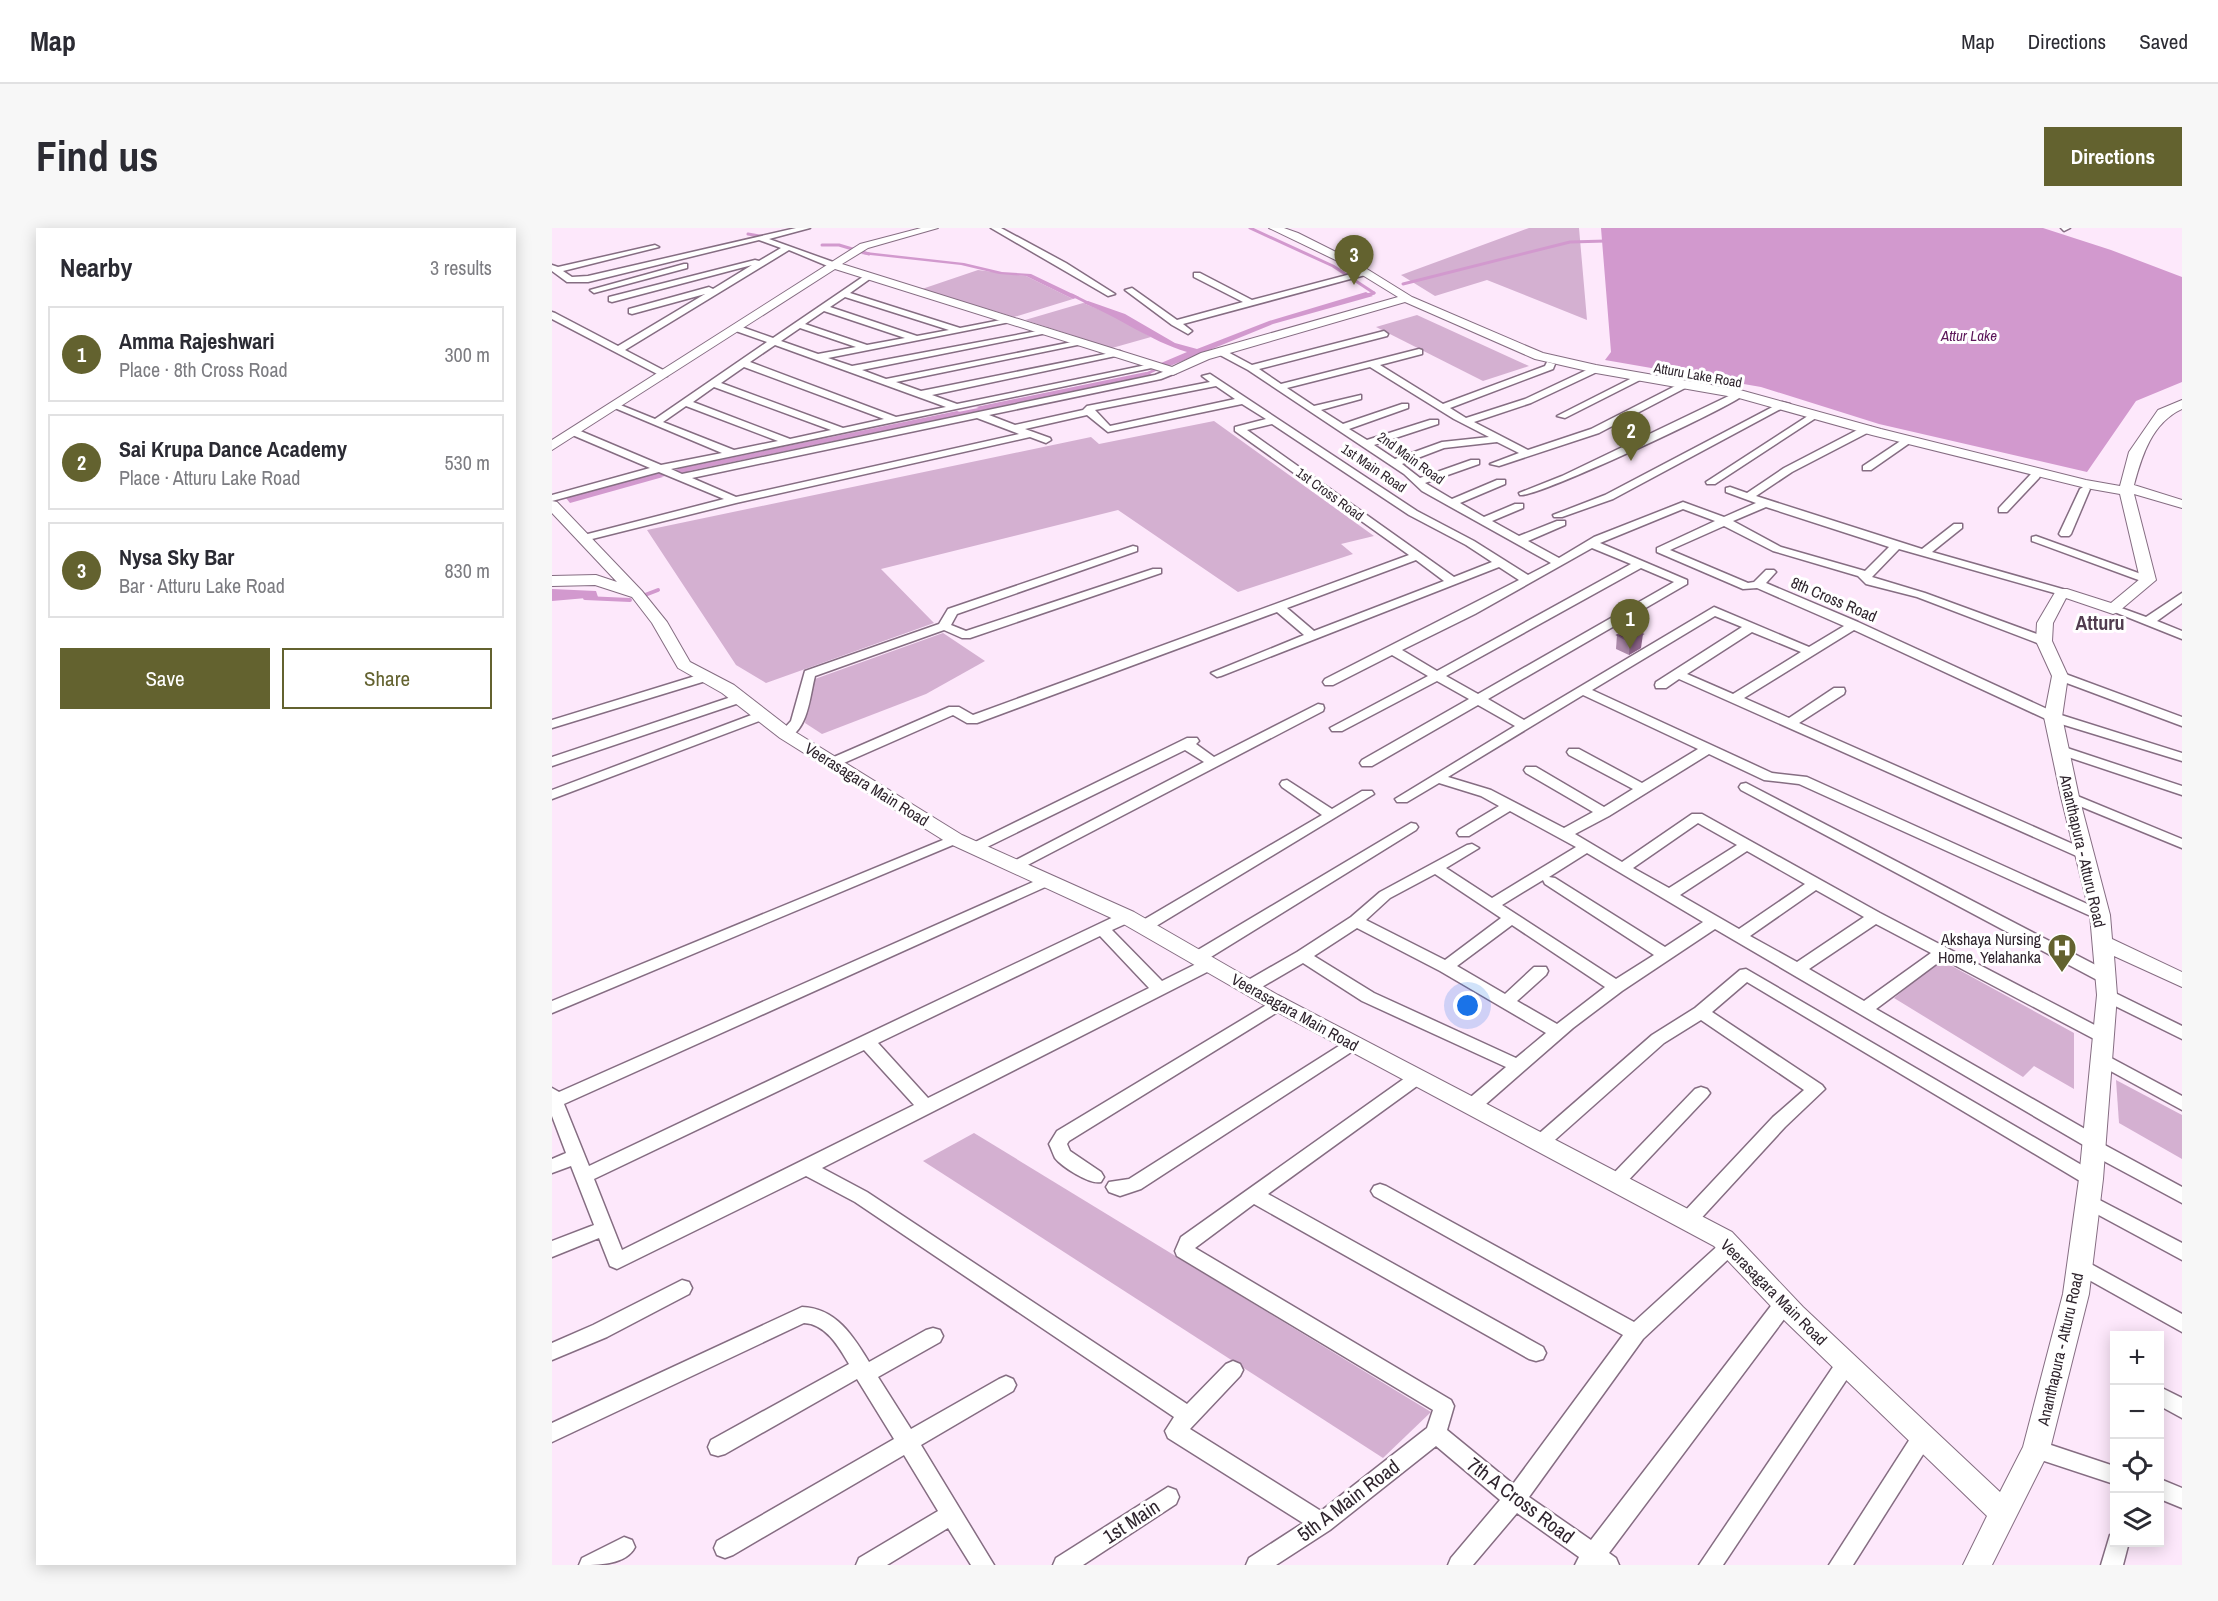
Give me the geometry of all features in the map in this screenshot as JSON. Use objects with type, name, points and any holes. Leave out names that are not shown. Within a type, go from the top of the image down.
[{"type":"street","points":[[555,271],[570,280],[588,279],[806,228]]},
{"type":"street","points":[[552,446],[864,246],[914,230],[933,228]]},
{"type":"street","points":[[995,228],[1061,263],[1111,294]]},
{"type":"street","name":"Atturu Lake Road","points":[[1274,228],[1363,273],[1408,299],[1507,344],[1539,356],[1594,370]]},
{"type":"street","points":[[759,238],[833,265],[1173,371]]},
{"type":"street","points":[[555,271],[655,246]]},
{"type":"street","points":[[617,351],[660,327],[788,247]]},
{"type":"street","points":[[675,257],[698,276]]},
{"type":"street","points":[[612,299],[770,259]]},
{"type":"street","points":[[641,316],[594,290],[684,266]]},
{"type":"street","points":[[1175,322],[1363,273]]},
{"type":"street","name":"Atturu Lake Road","points":[[1363,273],[1401,300],[1523,356],[1550,364],[1738,395],[2085,489],[2126,489]]},
{"type":"street","points":[[1197,274],[1251,303]]},
{"type":"street","points":[[655,423],[870,276]]},
{"type":"street","points":[[632,311],[726,286]]},
{"type":"street","points":[[1129,290],[1188,331]]},
{"type":"street","points":[[844,294],[960,330]]},
{"type":"street","points":[[552,498],[968,411],[1158,377],[1204,356],[1401,300]]},
{"type":"street","points":[[823,308],[916,339]]},
{"type":"street","points":[[552,315],[664,374]]},
{"type":"street","points":[[651,321],[660,327]]},
{"type":"street","points":[[818,357],[1011,321]]},
{"type":"street","points":[[799,324],[866,348]]},
{"type":"street","points":[[736,328],[1047,440]]},
{"type":"street","points":[[852,369],[1048,332]]},
{"type":"street","points":[[1251,368],[1384,334]]},
{"type":"street","points":[[885,381],[1082,343]]},
{"type":"street","name":"2nd Main Road","points":[[1221,352],[1251,368],[1366,444],[1419,481],[1426,489],[1559,563]]},
{"type":"street","points":[[1280,387],[1419,352]]},
{"type":"street","points":[[921,394],[1120,354]]},
{"type":"street","points":[[743,363],[895,420]]},
{"type":"street","points":[[1372,364],[1442,408],[1527,453]]},
{"type":"street","points":[[1442,408],[1511,384],[1550,367],[1550,364]]},
{"type":"street","points":[[671,473],[732,454],[895,420],[968,411],[1156,366]]},
{"type":"street","points":[[1467,421],[1528,401],[1594,370]]},
{"type":"street","name":"1st Main Road","points":[[1208,376],[1413,513],[1470,543],[1527,580]]},
{"type":"street","points":[[1562,417],[1639,378]]},
{"type":"street","points":[[713,383],[842,431]]},
{"type":"street","points":[[1089,411],[1087,409],[1219,383]]},
{"type":"street","points":[[1495,464],[1595,431],[1684,386]]},
{"type":"street","points":[[1524,493],[1566,478],[1738,395]]},
{"type":"street","points":[[1313,409],[1358,396]]},
{"type":"street","points":[[1089,411],[1108,429],[1245,400]]},
{"type":"street","points":[[686,402],[789,442]]},
{"type":"street","points":[[2148,580],[2126,489],[2136,452],[2163,413],[2182,404]]},
{"type":"street","points":[[615,406],[732,454]]},
{"type":"street","points":[[1342,428],[1405,406]]},
{"type":"street","points":[[1520,540],[1559,519],[1609,497],[1782,406]]},
{"type":"street","points":[[1014,428],[1089,411]]},
{"type":"street","points":[[1712,482],[1815,416]]},
{"type":"street","name":"1st Cross Road","points":[[1275,420],[1239,429],[1451,580]]},
{"type":"street","points":[[1366,444],[1434,422]]},
{"type":"street","points":[[1748,497],[1788,470],[1865,430]]},
{"type":"street","points":[[552,440],[571,434],[735,500]]},
{"type":"street","points":[[584,538],[735,500],[1031,434]]},
{"type":"street","points":[[1394,463],[1442,445],[1500,438]]},
{"type":"street","points":[[1867,468],[1907,442]]},
{"type":"street","name":"Atturu Lake Road","points":[[1907,442],[2086,484],[2126,489]]},
{"type":"street","points":[[1419,481],[1475,462]]},
{"type":"street","points":[[2003,510],[2035,476]]},
{"type":"street","points":[[1451,503],[1501,482]]},
{"type":"street","points":[[2065,534],[2085,489]]},
{"type":"street","points":[[2126,489],[2182,498]]},
{"type":"street","points":[[2126,489],[2182,504]]},
{"type":"street","points":[[1730,490],[1897,545],[2062,592],[2182,635]]},
{"type":"street","points":[[1724,521],[1765,503]]},
{"type":"street","name":"Veerasagara Main Road","points":[[552,505],[637,594],[658,622],[684,665],[740,698],[786,734],[832,763],[965,844],[1135,922],[1278,1004],[1723,1239],[1784,1304],[2004,1514]]},
{"type":"street","points":[[1329,682],[1527,580],[1614,531],[1683,505],[1724,521],[1777,549],[1862,574],[1870,582],[1921,595],[2044,641]]},
{"type":"street","points":[[1485,520],[1519,506]]},
{"type":"street","name":"8th Cross Road","points":[[1724,521],[1661,550],[1747,587],[1758,584],[1854,625],[2053,717],[2182,757]]},
{"type":"street","points":[[1924,553],[1958,526]]},
{"type":"street","points":[[2036,539],[2148,580]]},
{"type":"street","points":[[1367,763],[1683,582],[1591,543]]},
{"type":"street","points":[[1866,577],[1897,545]]},
{"type":"street","points":[[945,626],[952,612],[1133,549]]},
{"type":"street","points":[[832,763],[954,710],[972,720],[1417,556]]},
{"type":"street","points":[[1216,673],[1451,580],[1500,563]]},
{"type":"street","points":[[1337,728],[1437,676],[1640,564]]},
{"type":"street","points":[[786,734],[797,722],[809,674],[945,626],[966,635],[1156,571]]},
{"type":"street","points":[[1758,584],[1770,572]]},
{"type":"street","points":[[552,581],[596,580],[637,594]]},
{"type":"street","points":[[2113,609],[2148,580]]},
{"type":"street","points":[[2062,592],[2045,623],[2044,641],[2061,676],[2182,722]]},
{"type":"street","points":[[2148,622],[2182,597]]},
{"type":"street","points":[[1278,607],[1311,635]]},
{"type":"street","points":[[1402,799],[1714,611],[1808,651]]},
{"type":"street","points":[[1734,699],[1808,651],[1854,625]]},
{"type":"street","points":[[1661,685],[1751,627]]},
{"type":"street","points":[[1392,651],[1526,726]]},
{"type":"street","points":[[1678,674],[2086,855]]},
{"type":"street","points":[[552,724],[705,676]]},
{"type":"street","name":"Ananthapura - Atturu Road","points":[[1977,1565],[2036,1449],[2076,1294],[2091,1179],[2106,986],[2100,915],[2070,797],[2053,717],[2061,676]]},
{"type":"street","points":[[1584,691],[1769,777],[1802,780],[2100,915]]},
{"type":"street","points":[[1790,724],[1839,691]]},
{"type":"street","points":[[552,762],[740,698]]},
{"type":"street","points":[[1015,866],[1318,708]]},
{"type":"street","points":[[552,795],[762,715]]},
{"type":"street","points":[[552,1007],[965,844],[1189,743],[1214,763]]},
{"type":"street","points":[[1564,834],[1604,813],[1708,749]]},
{"type":"street","points":[[2061,750],[2182,791]]},
{"type":"street","points":[[1574,752],[1643,789]]},
{"type":"street","points":[[1531,770],[1604,813]]},
{"type":"street","points":[[1769,777],[1746,787],[2106,986],[2182,1033]]},
{"type":"street","points":[[1438,778],[1486,793],[1564,834],[1866,1008],[2182,1196]]},
{"type":"street","points":[[1287,784],[1332,815]]},
{"type":"street","points":[[585,1176],[1102,929],[1135,922],[1367,794]]},
{"type":"street","points":[[2070,797],[2180,840]]},
{"type":"street","points":[[1464,833],[1510,805]]},
{"type":"street","points":[[1623,868],[1697,817],[1875,917],[2103,1036]]},
{"type":"street","points":[[1047,881],[553,1098],[617,1261],[1161,989],[1411,827]]},
{"type":"street","points":[[1669,895],[1747,845]]},
{"type":"street","points":[[1491,905],[1587,847]]},
{"type":"street","points":[[1249,987],[1303,956],[1356,921],[1385,895],[1472,848]]},
{"type":"street","points":[[1436,868],[1616,987]]},
{"type":"street","points":[[1550,881],[1664,954]]},
{"type":"street","points":[[1739,936],[1816,883]]},
{"type":"street","points":[[1798,969],[1875,917]]},
{"type":"street","points":[[1446,967],[1511,918]]},
{"type":"street","points":[[1356,921],[1446,967],[1558,1032]]},
{"type":"street","points":[[1472,1106],[1558,1032],[1616,987],[1714,922]]},
{"type":"street","points":[[1102,929],[1161,989]]},
{"type":"street","points":[[2103,943],[2182,980]]},
{"type":"street","points":[[1866,1008],[1942,952]]},
{"type":"street","points":[[1303,956],[1368,997],[1518,1066]]},
{"type":"street","points":[[1506,1002],[1540,971]]},
{"type":"street","points":[[1541,1143],[1658,1039],[1701,1012],[1746,974],[2091,1179]]},
{"type":"street","points":[[1095,1177],[1063,1155],[1058,1144],[1063,1136],[1278,1004]]},
{"type":"street","points":[[1688,1220],[1779,1122],[1816,1089],[1701,1012]]},
{"type":"street","points":[[866,1041],[926,1107]]},
{"type":"street","points":[[1115,1187],[1120,1190],[1135,1184],[1353,1043]]},
{"type":"street","points":[[2100,1058],[2182,1104]]},
{"type":"street","points":[[1418,1077],[1188,1242],[1184,1251],[1444,1406],[1436,1433]]},
{"type":"street","points":[[1616,1182],[1701,1093]]},
{"type":"street","points":[[552,1166],[577,1156]]},
{"type":"street","points":[[806,1168],[861,1197],[1189,1416]]},
{"type":"street","points":[[1380,1191],[1636,1332]]},
{"type":"street","points":[[1255,1196],[1536,1353]]},
{"type":"street","points":[[2088,1201],[2182,1252]]},
{"type":"street","points":[[552,1249],[605,1228]]},
{"type":"street","points":[[1459,1565],[1515,1499],[1636,1332],[1730,1246]]},
{"type":"street","points":[[2080,1266],[2182,1324]]},
{"type":"street","points":[[552,1352],[600,1331],[682,1288]]},
{"type":"street","points":[[1596,1562],[1784,1304]]},
{"type":"street","points":[[552,1433],[802,1315],[823,1318],[844,1339],[983,1565]]},
{"type":"street","points":[[718,1447],[933,1336]]},
{"type":"street","points":[[1710,1565],[1846,1364]]},
{"type":"street","points":[[1233,1370],[1175,1431],[1322,1523]]},
{"type":"street","points":[[725,1548],[1006,1385]]},
{"type":"street","points":[[2164,1398],[2182,1409]]},
{"type":"street","name":"7th A Cross Road","points":[[1436,1433],[1596,1562]]},
{"type":"street","name":"5th A Main Road","points":[[1257,1565],[1322,1523],[1436,1433]]},
{"type":"street","points":[[1840,1565],[1922,1438]]},
{"type":"street","points":[[2036,1449],[2110,1473]]},
{"type":"street","points":[[2164,1491],[2182,1498]]},
{"type":"street","name":"1st Main","points":[[1064,1565],[1168,1497]]},
{"type":"street","points":[[867,1565],[952,1514]]},
{"type":"street","points":[[590,1565],[624,1546]]},
{"type":"street","points":[[2112,1565],[2117,1547]]},
{"type":"shaded area","points":[[1529,228],[1579,228],[1587,320],[1487,280],[1435,296],[1401,275]]},
{"type":"shaded area","points":[[978,270],[1026,276],[1073,299],[1014,317],[922,289]]},
{"type":"shaded area","points":[[1083,303],[1115,316],[1151,337],[1112,348],[1025,320]]},
{"type":"shaded area","points":[[1417,315],[1529,366],[1483,381],[1376,327]]},
{"type":"shaded area","points":[[1214,421],[1374,536],[1341,544],[1353,554],[1238,592],[1118,510],[881,569],[934,623],[766,683],[736,665],[647,530],[1091,437],[1099,444]]},
{"type":"shaded area","points":[[943,633],[985,661],[926,694],[822,734],[805,723],[812,680]]},
{"type":"shaded area","points":[[1941,960],[2074,1033],[2074,1089],[2034,1066],[2023,1077],[1894,998]]},
{"type":"shaded area","points":[[2116,1080],[2182,1115],[2182,1159],[2119,1123]]},
{"type":"shaded area","points":[[974,1133],[1431,1412],[1383,1458],[923,1161]]},
{"type":"water","name":"Attur Lake","points":[[1601,228],[2043,228],[2111,250],[2182,277],[2182,382],[2136,401],[2087,472],[1879,424],[1761,387],[1605,360],[1611,352]]},
{"type":"water","points":[[866,252],[964,263],[1002,272],[1031,274],[1079,297],[1073,299],[1026,276],[999,274],[961,265],[861,254]]},
{"type":"water","points":[[1366,292],[1373,296],[1273,324],[1170,366],[1161,363],[1187,352],[1160,342],[1083,303],[1088,301],[1125,314],[1175,343],[1197,349],[1269,321]]},
{"type":"water","points":[[1146,372],[1154,375],[985,410],[976,407]]},
{"type":"water","points":[[957,411],[966,414],[684,472],[676,469]]},
{"type":"water","points":[[655,474],[663,477],[570,503],[566,498]]},
{"type":"water","points":[[552,589],[596,591],[598,597],[552,601]]},
{"type":"building","points":[[1630,628],[1643,634],[1630,642],[1617,635]]},
{"type":"waterway","points":[[1250,228],[1333,266],[1374,293],[1364,296]]},
{"type":"waterway","points":[[748,234],[766,237]]},
{"type":"waterway","points":[[1403,284],[1570,242],[1606,241]]},
{"type":"waterway","points":[[822,245],[839,245],[869,254]]},
{"type":"waterway","points":[[1072,295],[1092,305]]},
{"type":"waterway","points":[[1144,375],[1172,362]]},
{"type":"waterway","points":[[956,414],[986,408]]},
{"type":"waterway","points":[[654,476],[687,470]]},
{"type":"waterway","points":[[645,595],[658,590]]},
{"type":"waterway","points":[[585,598],[630,600]]},
{"type":"place","name":"Nysa Sky Bar","points":[[1354,285]]},
{"type":"place","name":"Sai Krupa Dance Academy","points":[[1631,461]]},
{"type":"place","name":"Amma Rajeshwari","points":[[1630,649]]},
{"type":"place","name":"Akshaya Nursing Home, Yelahanka","points":[[2062,974]]},
{"type":"district","name":"Atturu","points":[[2100,622]]}]
